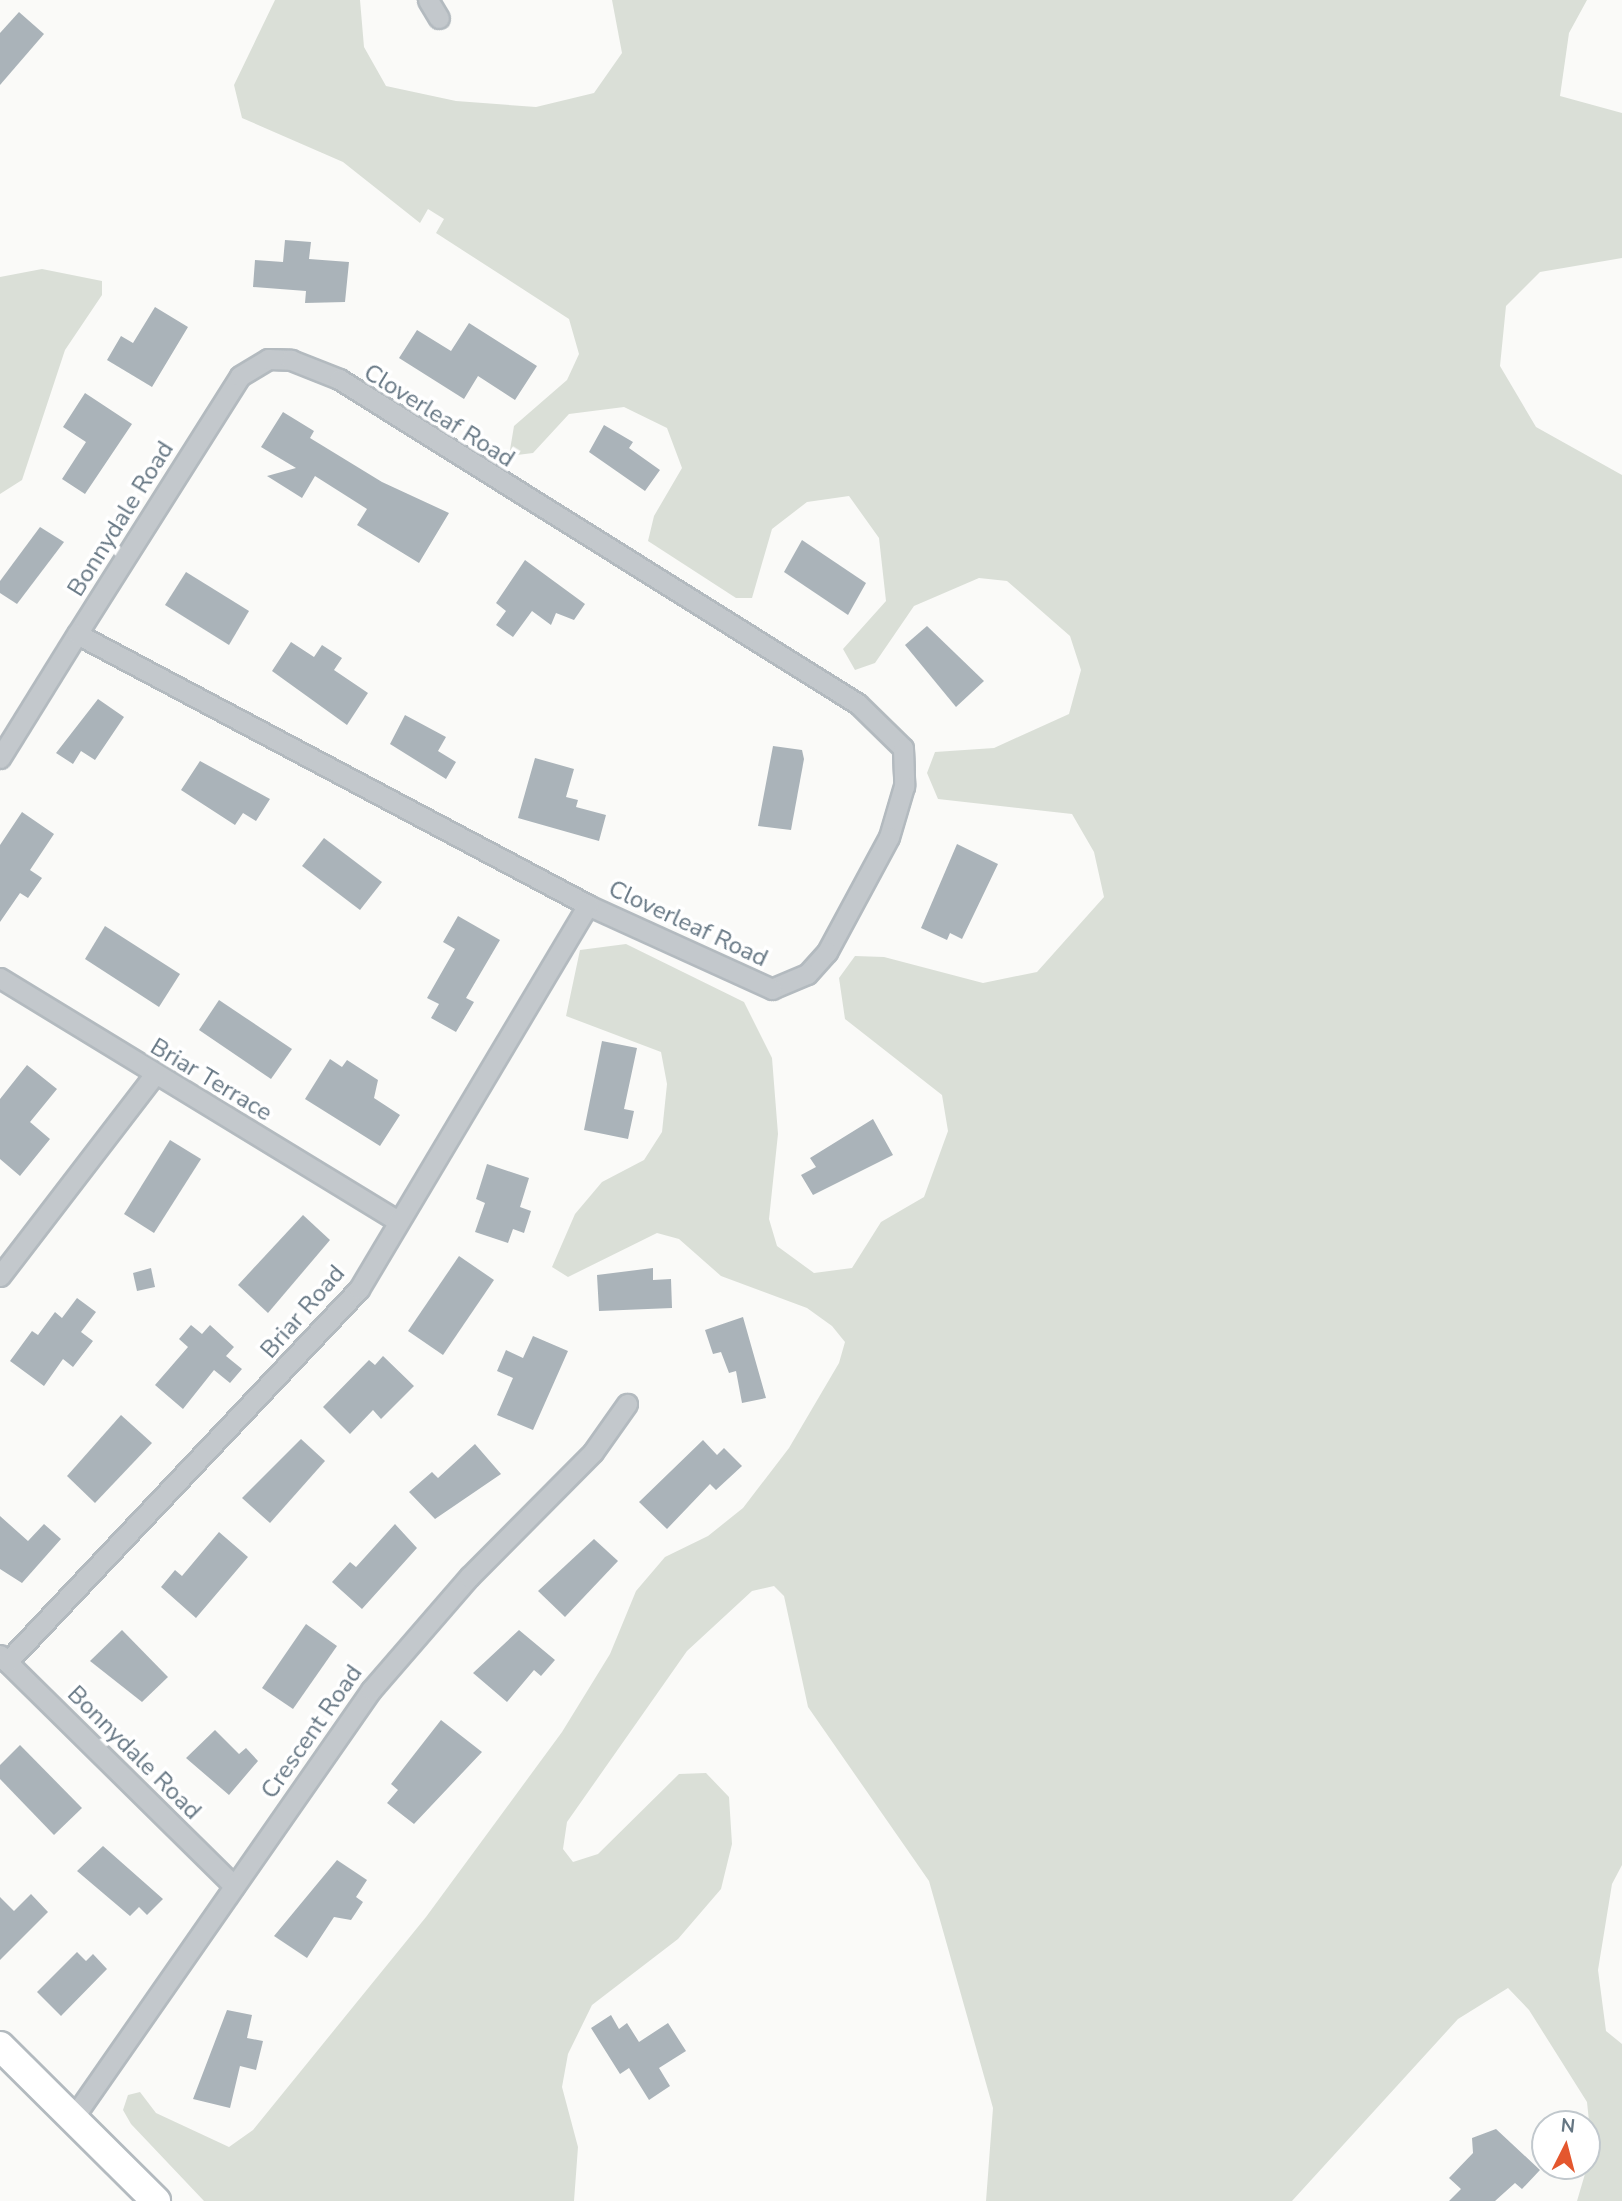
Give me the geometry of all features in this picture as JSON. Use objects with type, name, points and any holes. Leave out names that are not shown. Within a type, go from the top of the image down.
[{"type":"main road","points":[[0,2046],[156,2201]]},
{"type":"street","points":[[428,0],[439,18]]},
{"type":"street","name":"Bonnydale Road","points":[[0,758],[240,376],[268,359],[315,369]]},
{"type":"street","name":"Cloverleaf Road","points":[[77,634],[588,905],[763,987],[790,984],[827,952],[889,837],[904,786],[904,748],[858,704],[315,369]]},
{"type":"street","name":"Briar Road","points":[[3,1658],[359,1289],[588,905]]},
{"type":"street","name":"Briar Terrace","points":[[0,978],[154,1075],[398,1221]]},
{"type":"street","points":[[0,1276],[154,1075]]},
{"type":"street","name":"Crescent Road","points":[[73,2118],[234,1886],[419,1631],[593,1452],[627,1404]]},
{"type":"street","name":"Bonnydale Road","points":[[3,1658],[234,1886]]},
{"type":"shaded area","points":[[275,0],[360,0],[364,47],[386,86],[456,101],[536,107],[594,93],[622,53],[612,0],[1587,0],[1569,33],[1560,96],[1622,113],[1622,258],[1540,272],[1506,306],[1500,366],[1536,427],[1622,475],[1622,1865],[1612,1884],[1598,1970],[1606,2031],[1622,2044],[1622,2201],[1577,2201],[1583,2180],[1601,2180],[1601,2110],[1588,2110],[1587,2102],[1529,2010],[1508,1988],[1458,2019],[1292,2201],[986,2201],[993,2108],[929,1881],[808,1707],[784,1596],[774,1586],[752,1591],[687,1651],[567,1822],[563,1849],[573,1862],[598,1854],[679,1774],[706,1773],[729,1797],[732,1844],[721,1889],[678,1939],[592,2005],[568,2054],[562,2087],[578,2147],[574,2201],[204,2201],[131,2124],[123,2110],[128,2095],[140,2092],[156,2113],[229,2147],[253,2130],[426,1917],[562,1732],[610,1654],[636,1591],[665,1557],[708,1536],[743,1508],[789,1448],[839,1363],[845,1342],[832,1326],[807,1308],[721,1276],[679,1239],[657,1233],[568,1277],[552,1267],[575,1214],[602,1182],[644,1160],[662,1132],[667,1084],[661,1052],[566,1016],[580,950],[626,944],[744,1002],[772,1058],[778,1134],[769,1219],[777,1246],[814,1273],[852,1268],[881,1222],[924,1197],[948,1131],[942,1095],[845,1019],[839,978],[855,956],[884,957],[983,983],[1037,972],[1104,897],[1094,852],[1072,814],[938,799],[927,773],[935,752],[994,748],[1069,714],[1081,670],[1070,636],[1007,581],[979,578],[914,606],[875,663],[855,670],[843,649],[886,601],[879,538],[849,496],[807,502],[772,529],[752,598],[736,598],[648,541],[654,516],[682,468],[667,428],[624,407],[569,414],[533,453],[509,456],[514,426],[567,380],[579,354],[569,319],[436,233],[444,219],[428,209],[420,223],[343,162],[242,118],[234,85]]},
{"type":"shaded area","points":[[42,269],[102,281],[102,295],[65,350],[22,480],[0,494],[0,277]]},
{"type":"building","points":[[19,12],[44,34],[0,85],[0,33]]},
{"type":"building","points":[[285,240],[311,242],[309,259],[349,262],[345,302],[305,303],[306,291],[253,287],[255,260],[283,262]]},
{"type":"building","points":[[155,307],[188,327],[152,387],[107,360],[121,336],[133,343]]},
{"type":"building","points":[[469,323],[537,366],[515,400],[478,376],[464,399],[399,358],[417,330],[451,351]]},
{"type":"building","points":[[85,393],[132,424],[85,494],[62,479],[86,442],[63,427]]},
{"type":"building","points":[[283,412],[314,431],[310,438],[382,482],[449,513],[419,563],[357,525],[367,509],[315,476],[302,498],[267,476],[296,468],[261,447]]},
{"type":"building","points":[[604,425],[633,442],[629,448],[660,470],[645,491],[589,452]]},
{"type":"building","points":[[40,527],[64,542],[17,604],[0,593],[0,581]]},
{"type":"building","points":[[802,540],[866,583],[848,615],[784,572]]},
{"type":"building","points":[[525,560],[585,604],[574,620],[556,613],[551,625],[532,611],[513,637],[496,625],[506,611],[496,603]]},
{"type":"building","points":[[186,572],[249,611],[229,645],[165,605]]},
{"type":"building","points":[[927,626],[984,681],[956,707],[905,645]]},
{"type":"building","points":[[291,642],[314,657],[322,645],[342,658],[334,670],[368,693],[347,725],[272,671]]},
{"type":"building","points":[[98,699],[124,717],[95,760],[81,751],[73,764],[56,753]]},
{"type":"building","points":[[405,715],[446,737],[438,751],[456,762],[446,779],[390,744]]},
{"type":"building","points":[[773,746],[802,750],[804,759],[791,830],[758,826]]},
{"type":"building","points":[[535,758],[574,769],[566,797],[578,800],[576,807],[606,815],[599,841],[518,818]]},
{"type":"building","points":[[200,761],[270,799],[256,821],[243,813],[235,825],[181,790]]},
{"type":"building","points":[[22,812],[54,834],[30,870],[42,878],[28,898],[20,893],[0,922],[0,845]]},
{"type":"building","points":[[324,838],[382,882],[360,910],[302,866]]},
{"type":"building","points":[[957,844],[998,864],[962,939],[950,933],[947,940],[921,928]]},
{"type":"building","points":[[458,916],[500,940],[466,998],[474,1002],[456,1032],[431,1018],[439,1004],[427,998],[455,949],[443,942]]},
{"type":"building","points":[[105,926],[180,974],[159,1007],[85,959]]},
{"type":"building","points":[[219,1000],[292,1049],[271,1079],[199,1030]]},
{"type":"building","points":[[602,1041],[637,1048],[624,1109],[634,1111],[628,1139],[584,1130]]},
{"type":"building","points":[[330,1059],[342,1067],[347,1060],[378,1080],[374,1098],[400,1115],[380,1146],[305,1099]]},
{"type":"building","points":[[27,1065],[57,1089],[30,1122],[50,1139],[20,1176],[0,1159],[0,1099]]},
{"type":"building","points":[[873,1119],[893,1155],[813,1195],[801,1175],[816,1167],[810,1158]]},
{"type":"building","points":[[170,1140],[201,1159],[154,1233],[124,1214]]},
{"type":"building","points":[[487,1164],[529,1178],[520,1207],[531,1211],[524,1233],[513,1229],[508,1243],[475,1232],[485,1203],[476,1199]]},
{"type":"building","points":[[303,1215],[330,1240],[268,1313],[238,1285]]},
{"type":"building","points":[[459,1256],[494,1280],[443,1355],[408,1331]]},
{"type":"building","points":[[151,1268],[155,1287],[137,1291],[133,1273]]},
{"type":"building","points":[[653,1268],[653,1280],[671,1279],[672,1308],[599,1311],[597,1275]]},
{"type":"building","points":[[77,1298],[96,1312],[81,1332],[93,1341],[73,1367],[63,1359],[44,1386],[10,1361],[32,1331],[38,1335],[55,1312],[62,1318]]},
{"type":"building","points":[[743,1317],[766,1398],[742,1403],[736,1371],[729,1373],[721,1352],[713,1354],[705,1330]]},
{"type":"building","points":[[191,1325],[202,1334],[210,1325],[234,1347],[226,1356],[242,1369],[230,1383],[214,1370],[183,1409],[155,1385],[188,1347],[179,1339]]},
{"type":"building","points":[[533,1336],[568,1351],[533,1430],[497,1415],[513,1378],[497,1371],[506,1350],[523,1358]]},
{"type":"building","points":[[383,1356],[414,1386],[381,1419],[373,1410],[350,1434],[323,1407],[369,1360],[375,1365]]},
{"type":"building","points":[[121,1415],[152,1443],[95,1503],[67,1476]]},
{"type":"building","points":[[301,1439],[325,1461],[270,1523],[242,1498]]},
{"type":"building","points":[[703,1440],[717,1455],[724,1448],[742,1466],[716,1490],[710,1484],[667,1529],[639,1502]]},
{"type":"building","points":[[475,1444],[501,1474],[435,1519],[409,1492],[432,1472],[438,1478]]},
{"type":"building","points":[[0,1516],[28,1541],[44,1524],[61,1539],[22,1583],[0,1569]]},
{"type":"building","points":[[395,1524],[417,1548],[362,1609],[332,1582],[350,1562],[356,1567]]},
{"type":"building","points":[[219,1532],[248,1557],[196,1618],[161,1587],[175,1570],[182,1576]]},
{"type":"building","points":[[594,1539],[618,1561],[565,1617],[538,1591]]},
{"type":"building","points":[[306,1624],[337,1646],[293,1709],[262,1688]]},
{"type":"building","points":[[122,1630],[168,1677],[142,1702],[90,1661]]},
{"type":"building","points":[[519,1630],[555,1660],[541,1676],[534,1670],[507,1702],[473,1673]]},
{"type":"building","points":[[441,1720],[482,1752],[414,1824],[387,1803],[398,1790],[391,1784]]},
{"type":"building","points":[[215,1730],[239,1754],[246,1748],[258,1761],[229,1795],[186,1758]]},
{"type":"building","points":[[20,1745],[82,1808],[54,1835],[0,1779],[0,1765]]},
{"type":"building","points":[[103,1846],[163,1899],[147,1915],[139,1907],[130,1916],[77,1871]]},
{"type":"building","points":[[337,1860],[367,1880],[356,1897],[363,1902],[351,1920],[334,1917],[307,1958],[274,1936]]},
{"type":"building","points":[[31,1894],[48,1912],[0,1960],[0,1897],[14,1911]]},
{"type":"building","points":[[77,1952],[86,1961],[93,1954],[107,1969],[61,2016],[37,1992]]},
{"type":"building","points":[[227,2010],[252,2015],[247,2038],[263,2041],[256,2070],[240,2066],[230,2108],[193,2099]]},
{"type":"building","points":[[611,2015],[619,2029],[627,2023],[639,2042],[668,2023],[686,2051],[659,2068],[670,2086],[649,2100],[629,2068],[620,2074],[591,2028]]},
{"type":"building","points":[[1496,2129],[1531,2162],[1531,2180],[1522,2189],[1515,2183],[1495,2201],[1449,2201],[1461,2189],[1449,2178],[1473,2153],[1472,2138]]}]
